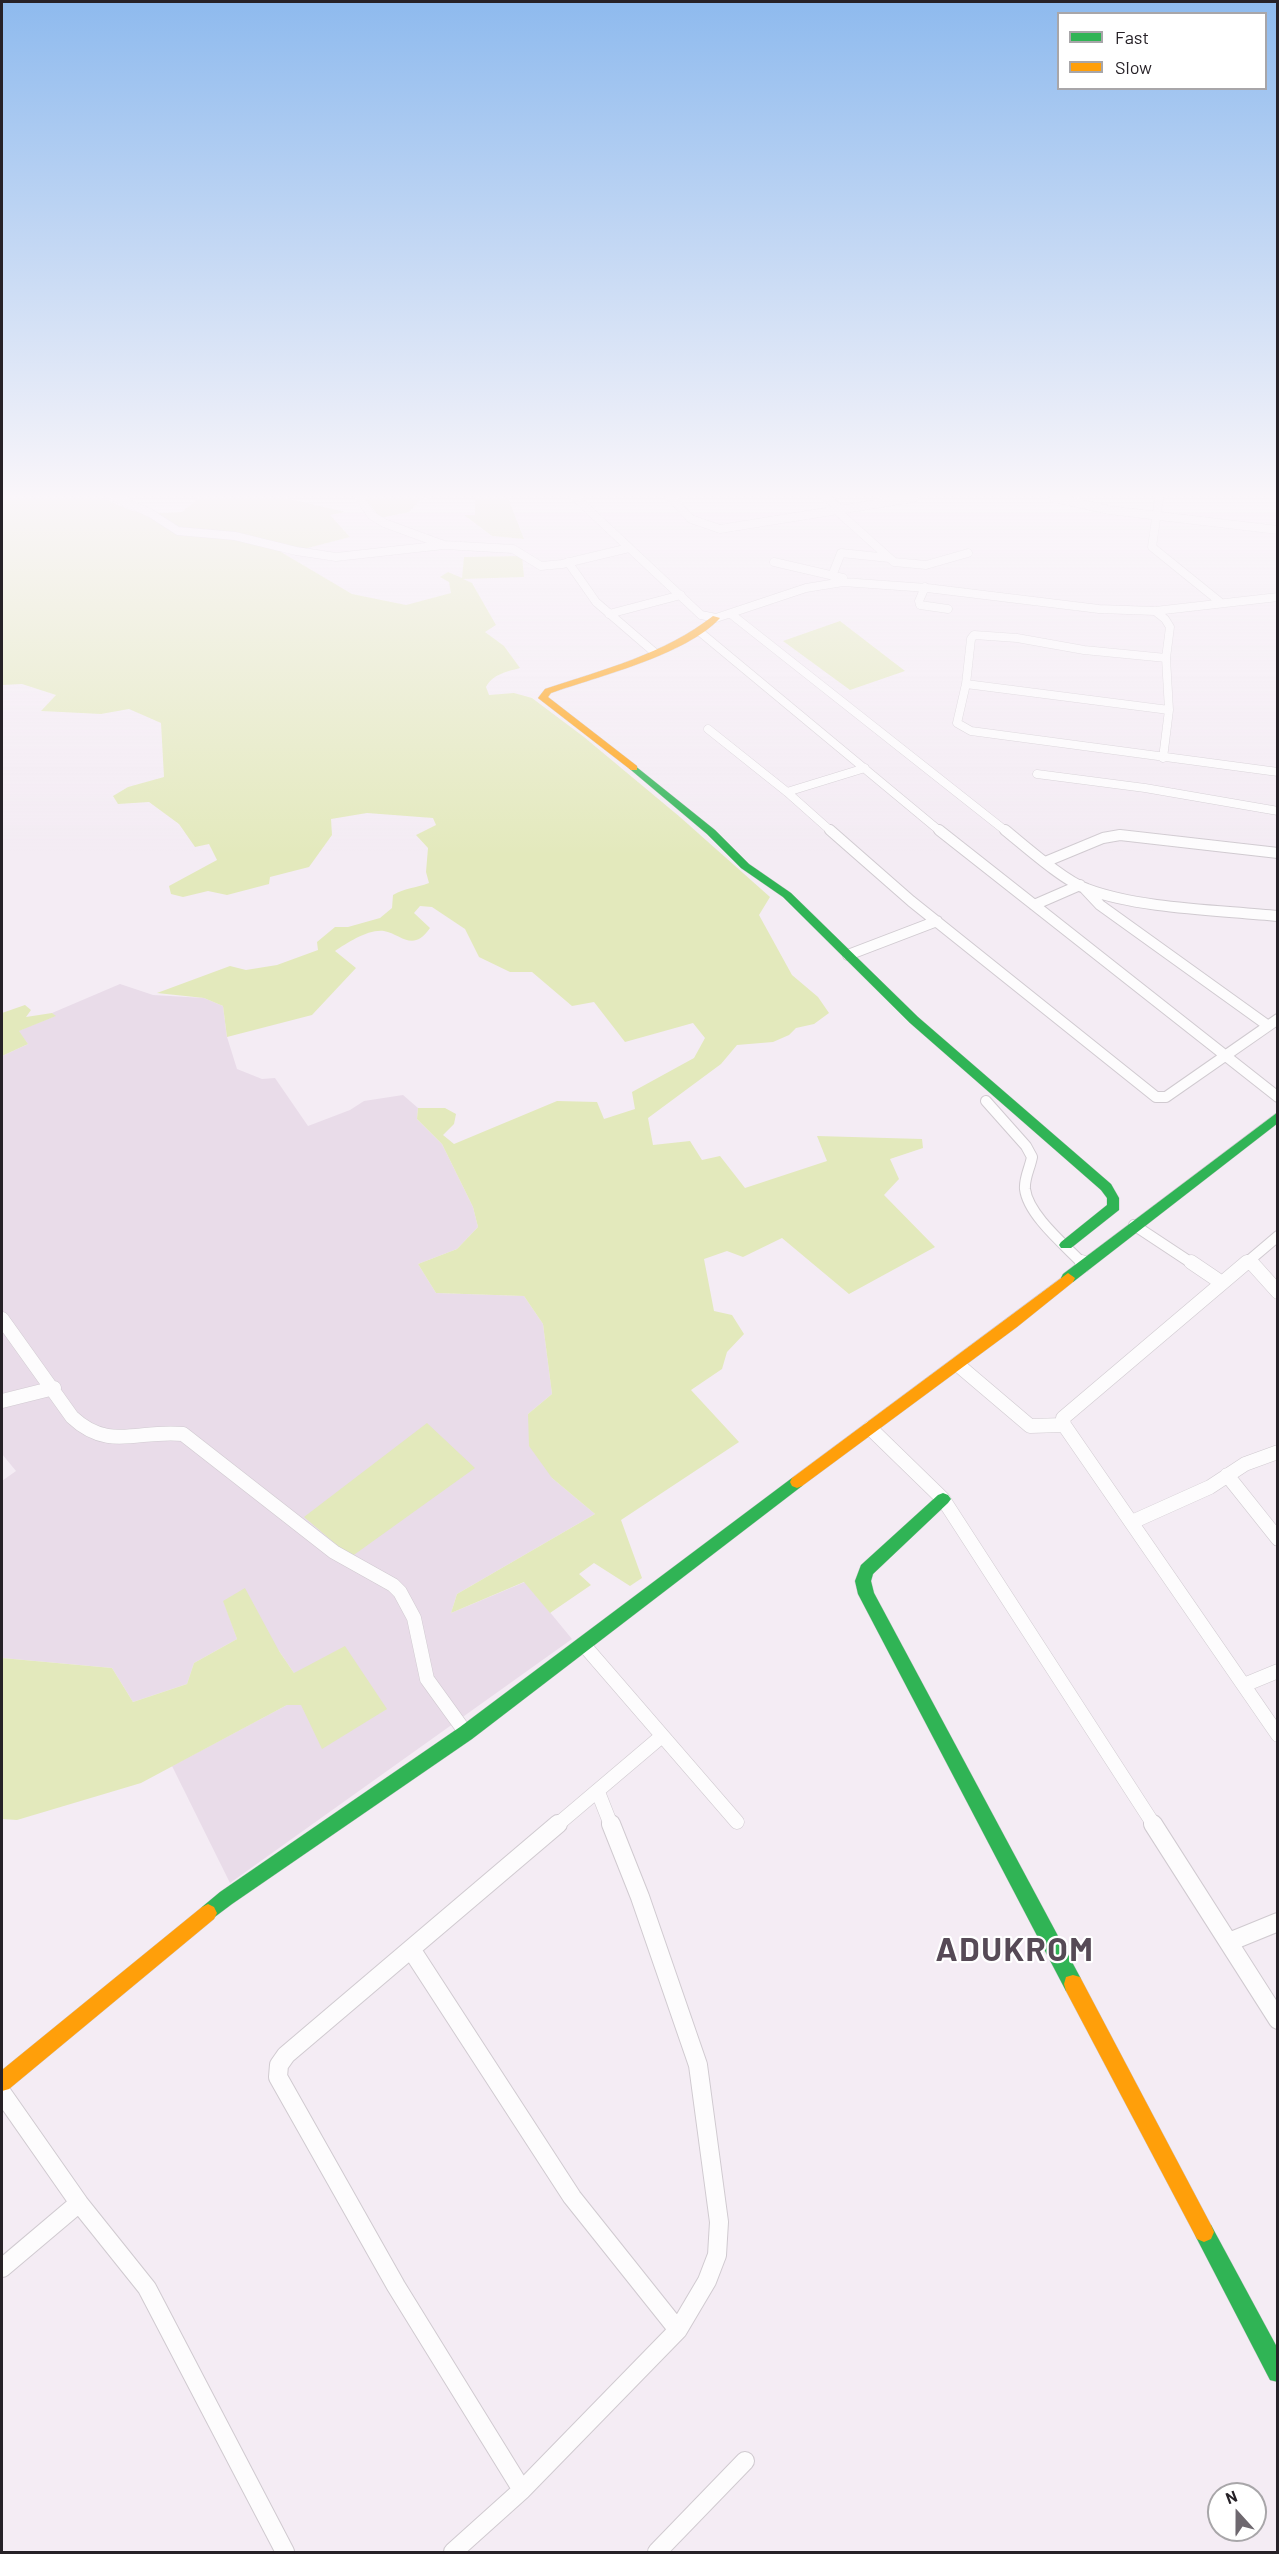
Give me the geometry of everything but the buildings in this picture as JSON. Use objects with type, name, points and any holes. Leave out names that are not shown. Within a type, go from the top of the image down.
[{"type":"street","points":[[613,617],[654,652]]},
{"type":"street","points":[[712,617],[719,617]]},
{"type":"street","points":[[735,617],[1045,862],[1083,887],[1167,905],[1278,916]]},
{"type":"street","points":[[1163,617],[1170,627],[1166,658],[1169,710],[1163,758]]},
{"type":"street","points":[[716,618],[713,624],[700,632],[654,652],[548,691],[543,698],[637,770],[711,832],[745,866],[787,895],[914,1020],[1106,1187],[1113,1198],[1114,1207],[1066,1245]]},
{"type":"street","points":[[700,632],[941,832],[1278,1097]]},
{"type":"street","points":[[1166,658],[1084,650],[1017,638],[974,635],[971,639],[966,684],[957,723],[964,728],[1163,758],[1278,772]]},
{"type":"street","points":[[966,684],[1169,710]]},
{"type":"street","points":[[708,729],[787,792],[937,921],[1156,1097],[1166,1097],[1278,1018]]},
{"type":"street","points":[[787,792],[865,768]]},
{"type":"street","points":[[1037,774],[1157,790],[1278,810]]},
{"type":"street","points":[[1045,862],[1103,838],[1120,835],[1278,853]]},
{"type":"street","points":[[1034,905],[1083,887]]},
{"type":"street","points":[[1083,887],[1090,898],[1267,1025]]},
{"type":"street","points":[[848,955],[937,921]]},
{"type":"street","points":[[986,1101],[1026,1146],[1032,1157],[1025,1180],[1026,1194],[1047,1226],[1084,1265]]},
{"type":"street","points":[[2,2082],[226,1898],[466,1733],[1012,1323],[1134,1225],[1278,1116]]},
{"type":"street","points":[[1134,1225],[1222,1283]]},
{"type":"street","points":[[1278,1236],[1068,1412],[1064,1418],[1064,1425],[1278,1735]]},
{"type":"street","points":[[1249,1260],[1278,1292]]},
{"type":"street","points":[[2,1319],[79,1425],[102,1437],[171,1431],[183,1434],[334,1552],[393,1586],[405,1599],[414,1618],[428,1679],[466,1733]]},
{"type":"street","points":[[957,1364],[1030,1426],[1064,1425]]},
{"type":"street","points":[[2,1401],[54,1388]]},
{"type":"street","points":[[870,1428],[943,1499],[1278,2020]]},
{"type":"street","points":[[1132,1522],[1210,1487],[1245,1464],[1278,1452]]},
{"type":"street","points":[[1227,1475],[1278,1539]]},
{"type":"street","points":[[943,1499],[867,1569],[863,1581],[866,1594],[1278,2372]]},
{"type":"street","points":[[583,1644],[737,1822]]},
{"type":"street","points":[[1244,1685],[1278,1671]]},
{"type":"street","points":[[522,2490],[456,2387],[340,2192],[278,2077],[279,2065],[286,2055],[662,1736]]},
{"type":"street","points":[[453,2553],[522,2490],[678,2330],[708,2281],[717,2255],[719,2222],[698,2065],[640,1897],[598,1792]]},
{"type":"street","points":[[1229,1942],[1278,1922]]},
{"type":"street","points":[[411,1949],[572,2197],[678,2330]]},
{"type":"street","points":[[2,2093],[79,2203],[147,2288],[285,2553]]},
{"type":"street","points":[[2,2268],[79,2203]]},
{"type":"street","points":[[657,2553],[745,2461]]},
{"type":"shaded area","points":[[120,984],[153,995],[204,998],[223,1006],[227,1037],[237,1069],[262,1079],[275,1078],[308,1126],[350,1110],[364,1101],[403,1095],[418,1108],[417,1119],[442,1144],[473,1207],[478,1227],[457,1249],[418,1264],[436,1293],[524,1296],[543,1324],[552,1394],[528,1414],[552,1478],[595,1514],[457,1594],[451,1613],[525,1582],[572,1639],[230,1883],[172,1766],[287,1705],[301,1705],[294,1673],[279,1651],[224,1602],[237,1639],[194,1663],[187,1684],[133,1702],[112,1668],[2,1658],[2,1481],[16,1471],[2,1454],[2,1056],[28,1044],[18,1031],[55,1016],[52,1013]]},
{"type":"green space","points":[[2,617],[492,617],[496,625],[485,632],[504,646],[520,668],[492,679],[486,687],[489,695],[514,693],[532,698],[584,737],[680,817],[770,897],[759,915],[792,975],[818,997],[829,1013],[814,1024],[796,1028],[789,1035],[773,1042],[737,1045],[721,1064],[648,1118],[653,1145],[690,1141],[702,1160],[720,1156],[745,1188],[827,1161],[817,1136],[922,1139],[923,1148],[890,1159],[899,1179],[884,1195],[935,1247],[849,1294],[782,1238],[743,1257],[727,1251],[704,1259],[714,1311],[732,1315],[744,1334],[727,1352],[722,1369],[691,1390],[739,1442],[621,1520],[642,1578],[630,1586],[594,1563],[579,1574],[591,1585],[550,1613],[524,1582],[451,1613],[457,1594],[595,1514],[552,1478],[529,1446],[528,1414],[552,1394],[543,1324],[524,1296],[436,1293],[418,1264],[457,1249],[478,1227],[473,1207],[442,1144],[417,1119],[418,1108],[445,1108],[456,1114],[454,1124],[443,1135],[454,1144],[557,1101],[597,1102],[604,1119],[635,1109],[632,1092],[694,1058],[705,1038],[693,1023],[625,1042],[594,1002],[572,1006],[532,972],[510,972],[479,957],[465,929],[432,907],[420,906],[414,913],[430,928],[418,939],[407,940],[384,931],[371,932],[335,951],[356,968],[312,1015],[227,1037],[223,1006],[204,998],[157,993],[230,966],[246,970],[277,965],[318,950],[317,942],[335,927],[348,927],[380,918],[392,908],[393,895],[429,883],[426,872],[428,848],[416,835],[436,825],[433,818],[367,813],[331,819],[332,835],[309,867],[270,877],[269,884],[227,895],[208,891],[183,897],[171,894],[169,886],[217,860],[209,844],[195,847],[179,824],[149,802],[118,804],[113,796],[128,787],[164,777],[161,723],[129,709],[101,714],[41,711],[56,695],[22,684],[2,685]]},
{"type":"green space","points":[[840,621],[905,671],[850,690],[783,641]]},
{"type":"green space","points":[[25,1005],[31,1010],[26,1017],[52,1013],[56,1016],[19,1031],[28,1044],[2,1056],[2,1013]]},
{"type":"green space","points":[[427,1423],[475,1468],[351,1557],[304,1517]]},
{"type":"green space","points":[[245,1588],[279,1651],[294,1673],[345,1646],[387,1709],[322,1749],[301,1705],[287,1705],[141,1783],[17,1820],[2,1819],[2,1658],[112,1668],[133,1702],[187,1684],[194,1663],[237,1639],[223,1601]]},
{"type":"traffic: fast","points":[[634,768],[711,832],[745,866],[787,895],[914,1020],[1106,1187],[1113,1198],[1114,1207],[1066,1245]]},
{"type":"traffic: fast","points":[[1068,1278],[1278,1116]]},
{"type":"traffic: fast","points":[[208,1913],[226,1898],[466,1733],[797,1482]]},
{"type":"traffic: fast","points":[[943,1499],[867,1570],[863,1581],[866,1594],[1073,1984]]},
{"type":"traffic: fast","points":[[1204,2232],[1278,2372]]},
{"type":"traffic: slow","points":[[634,768],[543,698],[548,691],[612,669],[683,640],[716,618]]},
{"type":"traffic: slow","points":[[797,1482],[1012,1323],[1068,1278]]},
{"type":"traffic: slow","points":[[2,2082],[208,1913]]},
{"type":"traffic: slow","points":[[1073,1984],[1204,2232]]},
{"type":"district","name":"ADUKROM","points":[[1015,1950]]}]
